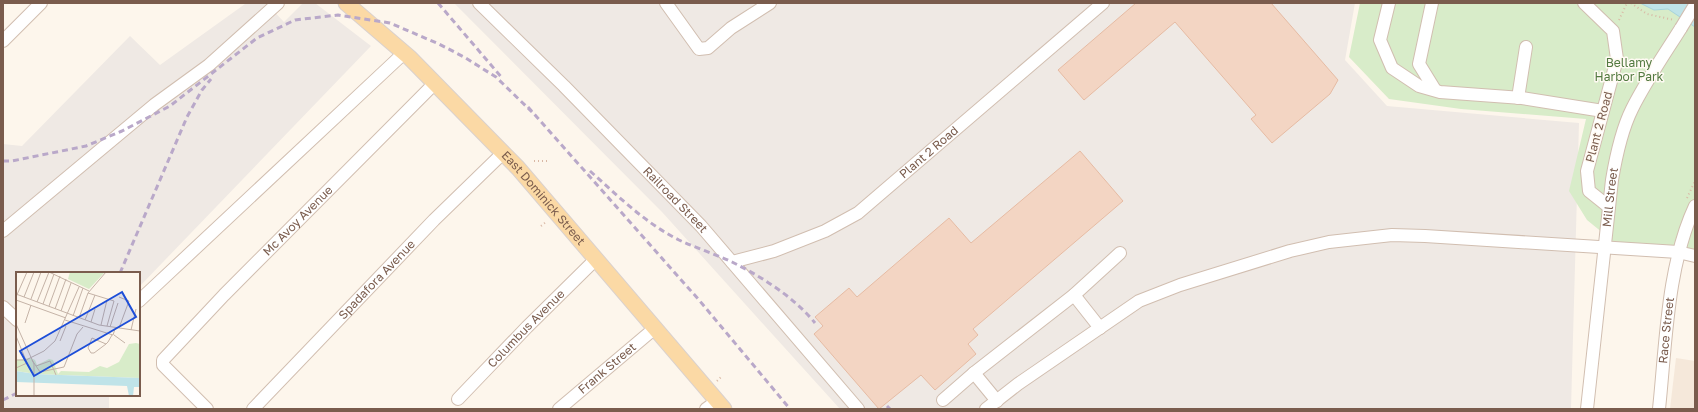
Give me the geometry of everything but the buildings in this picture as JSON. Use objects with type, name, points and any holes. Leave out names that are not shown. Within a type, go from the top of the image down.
[{"type":"main road","name":"East Dominick Street","points":[[348,3],[435,83],[503,153],[655,328],[716,406]]},
{"type":"street","points":[[3,41],[41,3]]},
{"type":"street","points":[[3,231],[154,105],[209,65],[278,3]]},
{"type":"street","name":"Railroad Street","points":[[479,3],[586,109],[700,226],[858,409]]},
{"type":"street","points":[[666,3],[699,49],[703,50],[708,48],[731,28],[770,3]]},
{"type":"street","name":"Plant 2 Road","points":[[732,262],[774,251],[825,231],[858,213],[1103,3]]},
{"type":"street","points":[[1389,3],[1380,40],[1392,68],[1419,86],[1435,90],[1518,98],[1604,110]]},
{"type":"street","points":[[1432,3],[1420,64],[1435,90]]},
{"type":"street","points":[[1584,3],[1613,31]]},
{"type":"street","name":"Mill Street","points":[[1587,409],[1604,248],[1616,153],[1632,110],[1679,25],[1695,5]]},
{"type":"street","name":"Plant 2 Road","points":[[1609,206],[1589,191],[1587,171],[1617,59],[1613,31]]},
{"type":"street","points":[[1518,98],[1526,47]]},
{"type":"street","points":[[140,300],[404,54]]},
{"type":"street","name":"Mc Avoy Avenue","points":[[207,409],[163,366],[163,360],[224,295],[435,83]]},
{"type":"street","name":"Spadafora Avenue","points":[[253,409],[434,220],[503,153]]},
{"type":"street","name":"Race Street","points":[[1659,409],[1673,277],[1691,203]]},
{"type":"street","points":[[986,409],[1140,301],[1180,285],[1290,250],[1329,242],[1392,235],[1678,252],[1695,256]]},
{"type":"street","points":[[943,400],[974,373],[1074,295],[1120,253]]},
{"type":"street","name":"Columbus Avenue","points":[[458,399],[526,327],[596,259]]},
{"type":"street","points":[[1074,295],[1100,328]]},
{"type":"street","points":[[3,307],[16,319]]},
{"type":"street","name":"Frank Street","points":[[559,409],[655,328]]},
{"type":"street","points":[[974,373],[997,401]]},
{"type":"path","points":[[1613,31],[1627,3]]},
{"type":"path","points":[[1631,3],[1647,14],[1671,18],[1679,25]]},
{"type":"path","points":[[534,161],[548,161]]},
{"type":"path","points":[[1691,203],[1695,181]]},
{"type":"path","points":[[541,226],[546,222]]},
{"type":"shaded area","points":[[266,3],[284,22],[303,3],[315,3],[371,46],[140,286],[140,272],[16,272],[16,396],[109,396],[109,409],[3,409],[3,144],[22,146],[130,36],[160,65],[245,4]]},
{"type":"shaded area","points":[[454,3],[1355,3],[1345,60],[1387,106],[1579,123],[1571,409],[840,409],[662,212]]},
{"type":"shaded area","points":[[1676,358],[1695,361],[1695,409],[1670,409]]},
{"type":"green space","name":"Bellamy Harbor Park","points":[[1360,3],[1640,3],[1654,10],[1668,9],[1695,27],[1695,251],[1614,242],[1587,220],[1569,191],[1586,119],[1461,109],[1389,99],[1349,57]]},
{"type":"water","points":[[1640,3],[1695,3],[1695,27],[1668,9],[1654,10]]},
{"type":"railway","points":[[438,3],[503,79]]},
{"type":"railway","points":[[3,161],[12,161],[86,146],[122,131],[170,106],[257,38],[295,20],[338,15],[390,23],[439,44],[464,57],[496,77],[532,112]]},
{"type":"railway","points":[[120,272],[187,117],[202,90],[211,79]]},
{"type":"railway","points":[[528,107],[699,300],[790,409]]},
{"type":"railway","points":[[590,171],[655,226],[679,240],[732,262],[755,274],[787,296],[815,323]]},
{"type":"railway","points":[[3,400],[16,394]]},
{"type":"railway","points":[[887,406],[890,409]]}]
